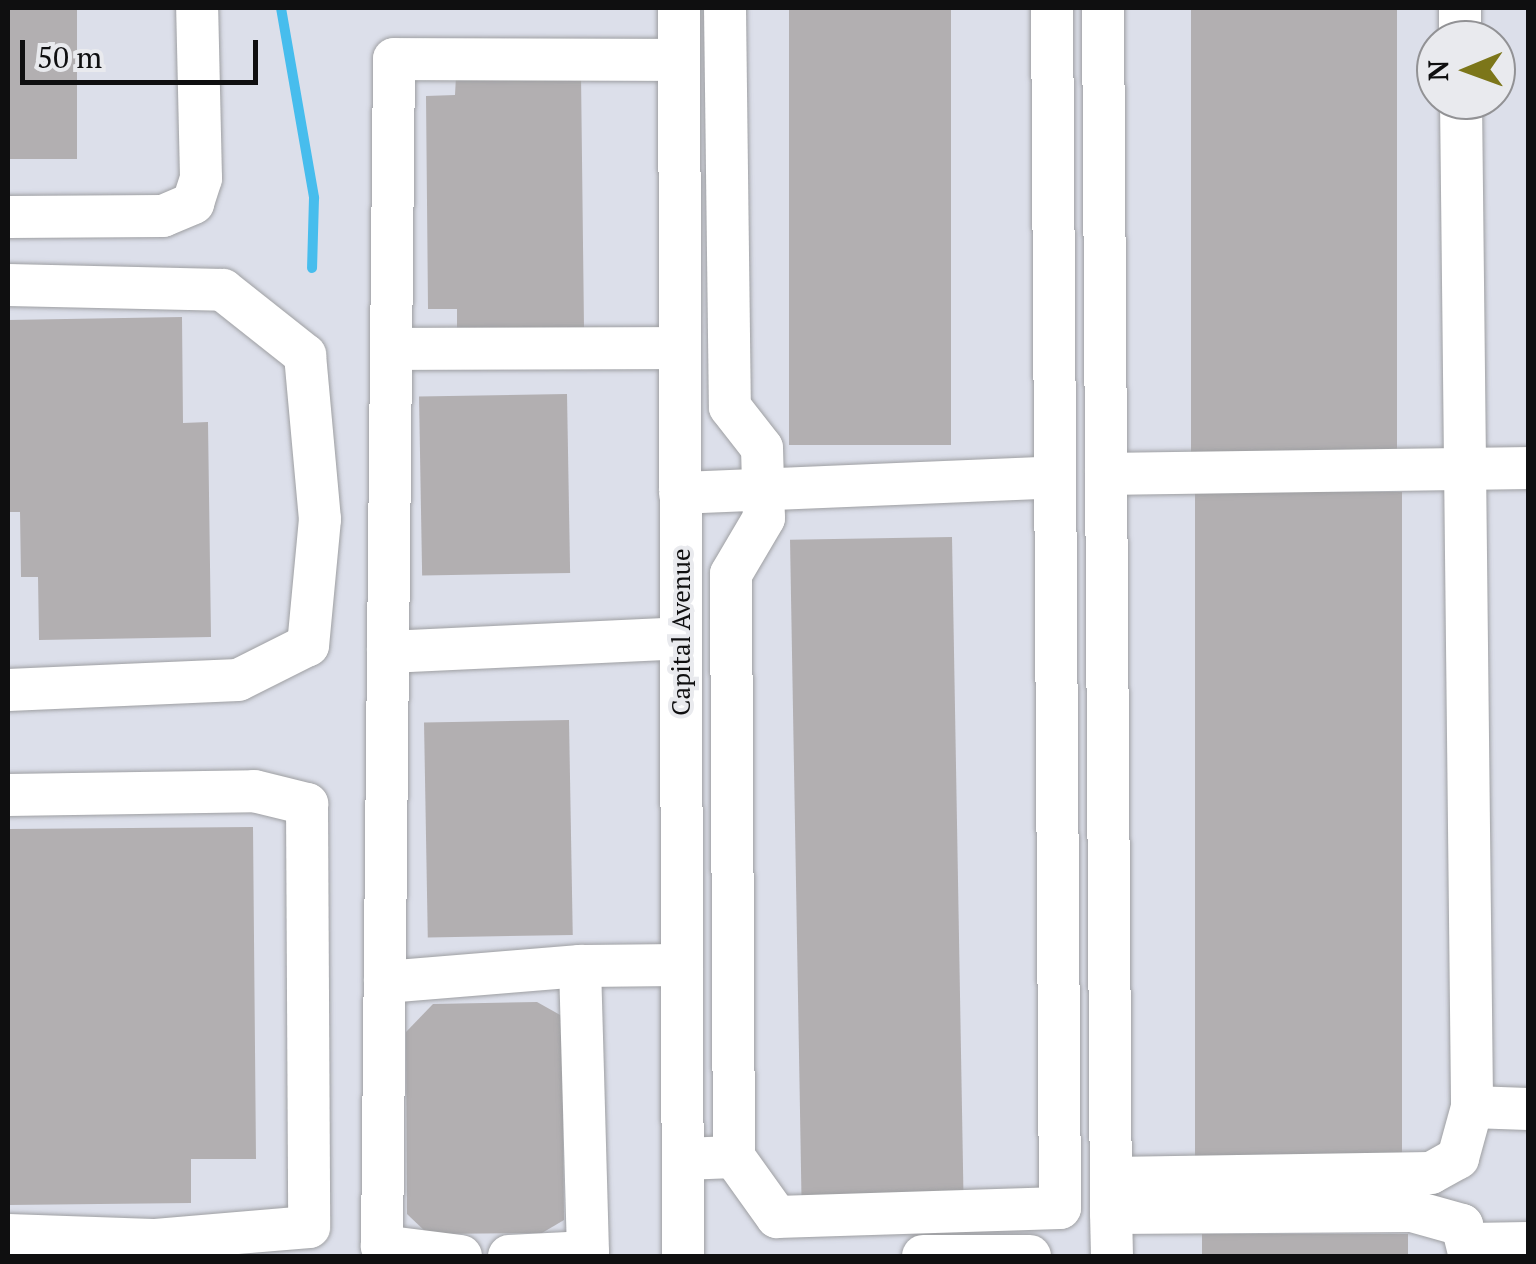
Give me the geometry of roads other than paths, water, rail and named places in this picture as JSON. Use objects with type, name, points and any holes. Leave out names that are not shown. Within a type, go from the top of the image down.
[{"type":"street","points":[[8,217],[162,216],[193,203],[201,178],[198,8]]},
{"type":"street","name":"Capital Avenue","points":[[679,8],[683,1256]]},
{"type":"street","points":[[725,8],[730,408],[762,448],[764,518],[731,574],[734,1157],[777,1217],[1060,1208],[1052,8]]},
{"type":"street","points":[[1102,8],[1112,1256]]},
{"type":"street","points":[[461,1256],[382,1246],[394,60],[679,60]]},
{"type":"street","points":[[1112,1195],[1431,1173],[1458,1158],[1472,1108],[1461,120]]},
{"type":"street","points":[[8,285],[223,290],[305,355],[320,520],[308,645],[238,680],[8,690]]},
{"type":"street","points":[[391,349],[680,348]]},
{"type":"street","points":[[1106,474],[1528,468]]},
{"type":"street","points":[[680,493],[1055,477]]},
{"type":"street","points":[[388,652],[681,638]]},
{"type":"street","points":[[8,795],[254,790],[307,804],[309,1227],[154,1240],[8,1235]]},
{"type":"street","points":[[384,982],[580,966],[682,965]]},
{"type":"street","points":[[509,1256],[588,1252],[580,966]]},
{"type":"street","points":[[1472,1108],[1528,1108]]},
{"type":"street","points":[[683,1159],[734,1157]]},
{"type":"street","points":[[1112,1195],[1438,1213],[1462,1224],[1470,1250],[1528,1243]]},
{"type":"street","points":[[923,1256],[1030,1256]]},
{"type":"waterway","points":[[281,8],[314,198],[312,268]]}]
